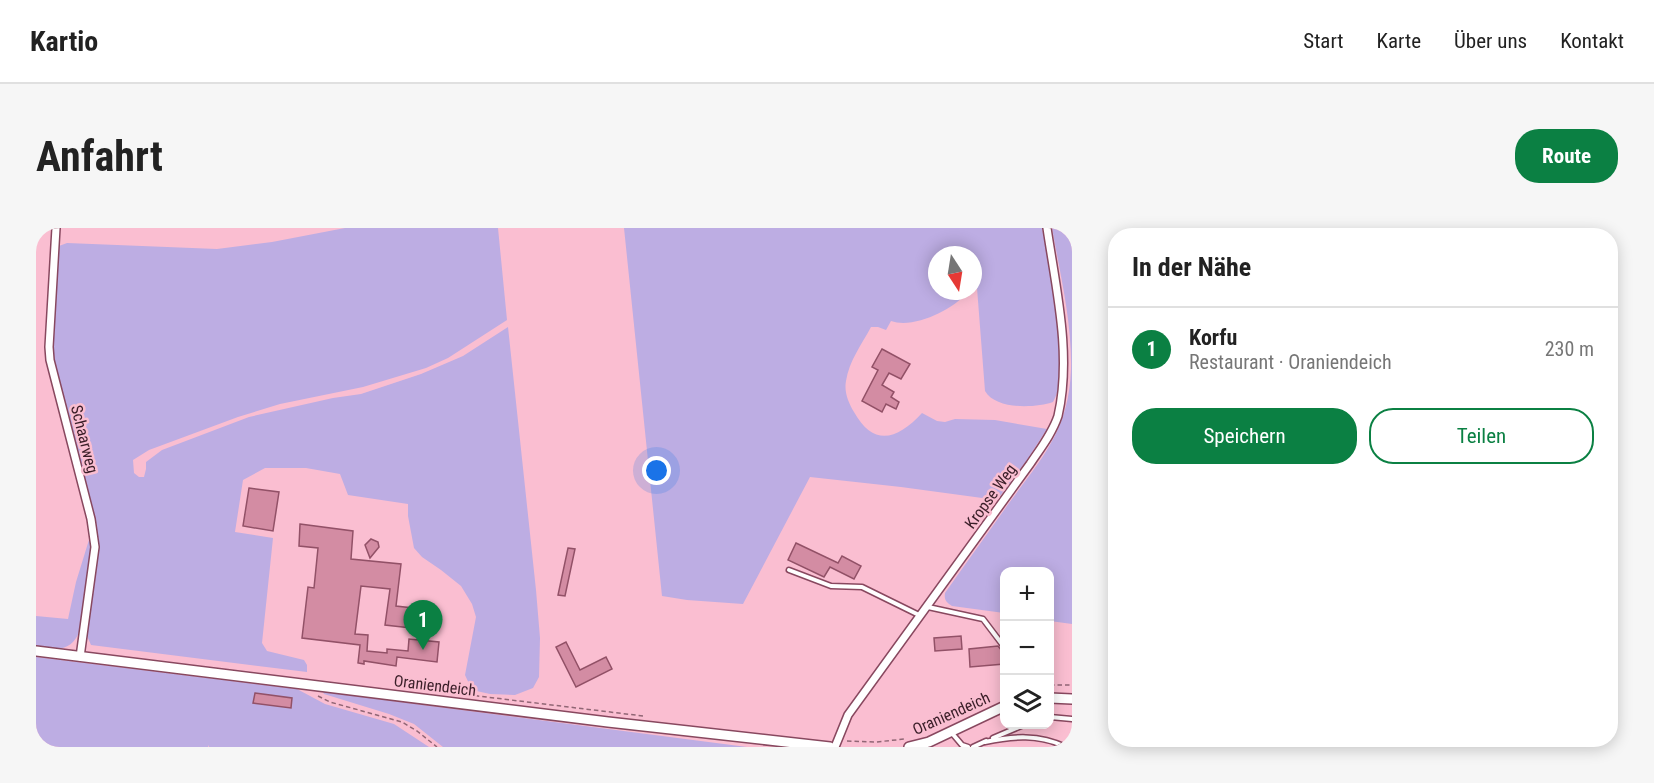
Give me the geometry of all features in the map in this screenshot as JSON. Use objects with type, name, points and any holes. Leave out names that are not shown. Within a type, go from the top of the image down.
[{"type":"main road","name":"Oraniendeich","points":[[36,651],[608,722],[830,747]]},
{"type":"main road","points":[[1054,698],[1072,699]]},
{"type":"main road","name":"Oraniendeich","points":[[909,742],[929,742],[1000,708]]},
{"type":"street","name":"Schaarweg","points":[[56,228],[50,360],[95,539],[80,657]]},
{"type":"street","name":"Kropse Weg","points":[[836,743],[848,715],[1030,464],[1050,434],[1057,418],[1062,401],[1065,375],[1065,346],[1047,228]]},
{"type":"lane","points":[[789,570],[831,586],[862,587],[920,615]]},
{"type":"lane","points":[[927,607],[983,619],[1000,641]]},
{"type":"lane","points":[[1054,717],[1072,719]]},
{"type":"lane","points":[[973,747],[1012,729]]},
{"type":"lane","points":[[951,732],[962,745],[968,747]]},
{"type":"lane","points":[[985,742],[1011,736],[1025,736],[1055,742],[1066,747]]},
{"type":"path","points":[[307,684],[315,695],[330,702],[402,722],[436,747]]},
{"type":"path","points":[[1054,685],[1072,685]]},
{"type":"path","points":[[836,743],[909,742]]},
{"type":"shaded area","points":[[345,228],[498,228],[507,320],[448,358],[426,368],[363,387],[280,404],[149,450],[133,460],[134,473],[139,477],[144,477],[146,462],[162,450],[249,417],[361,394],[421,374],[463,356],[508,327],[540,638],[539,677],[533,688],[515,695],[490,694],[472,690],[465,675],[476,617],[472,604],[461,586],[422,557],[414,548],[408,504],[348,495],[340,474],[306,468],[265,468],[243,480],[235,532],[273,538],[262,643],[267,651],[304,660],[307,672],[91,645],[87,636],[97,529],[53,356],[59,246],[67,243],[217,249],[272,242]]},
{"type":"shaded area","points":[[624,228],[1042,228],[1054,291],[1060,344],[1058,388],[1053,402],[1016,406],[998,402],[985,391],[978,300],[982,300],[982,246],[928,246],[928,300],[959,300],[952,306],[921,320],[900,323],[891,321],[886,330],[871,327],[856,353],[846,381],[847,396],[854,412],[870,431],[878,435],[895,434],[922,413],[937,421],[995,420],[1047,429],[997,500],[810,477],[743,604],[662,596]]},
{"type":"shaded area","points":[[1052,228],[1072,228],[1072,624],[1054,622],[1054,567],[1000,567],[1000,612],[952,606],[947,602],[945,593],[1043,456],[1059,426],[1069,390],[1071,369],[1070,333]]},
{"type":"shaded area","points":[[92,530],[82,626],[70,645],[59,649],[36,647],[36,616],[68,619],[76,582]]},
{"type":"shaded area","points":[[36,657],[297,689],[325,704],[394,724],[429,747],[209,747],[209,745],[208,747],[36,747]]},
{"type":"shaded area","points":[[323,692],[747,747],[443,747],[414,724]]},
{"type":"building","points":[[882,349],[910,364],[901,379],[889,373],[882,385],[894,392],[891,397],[899,402],[896,409],[886,404],[882,412],[862,401],[878,370],[872,367]]},
{"type":"building","points":[[249,488],[279,492],[273,531],[243,526]]},
{"type":"building","points":[[300,524],[353,531],[351,559],[401,564],[396,606],[413,608],[411,628],[385,625],[390,589],[361,586],[355,634],[368,635],[367,651],[387,653],[387,649],[408,651],[409,639],[439,642],[437,662],[397,657],[396,666],[364,661],[364,664],[358,663],[360,645],[302,638],[308,587],[314,588],[318,548],[299,546]]},
{"type":"building","points":[[371,539],[378,542],[379,547],[370,558],[365,545]]},
{"type":"building","points":[[796,543],[838,563],[842,556],[861,566],[854,579],[830,567],[824,577],[788,560]]},
{"type":"building","points":[[568,548],[575,549],[565,596],[558,595]]},
{"type":"building","points":[[961,636],[962,649],[935,651],[934,638]]},
{"type":"building","points":[[566,642],[580,670],[606,657],[612,669],[576,687],[556,647]]},
{"type":"building","points":[[998,646],[1000,664],[970,667],[969,649]]},
{"type":"building","points":[[255,693],[292,698],[291,708],[253,703]]},
{"type":"place","name":"Korfu","points":[[423,650]]}]
